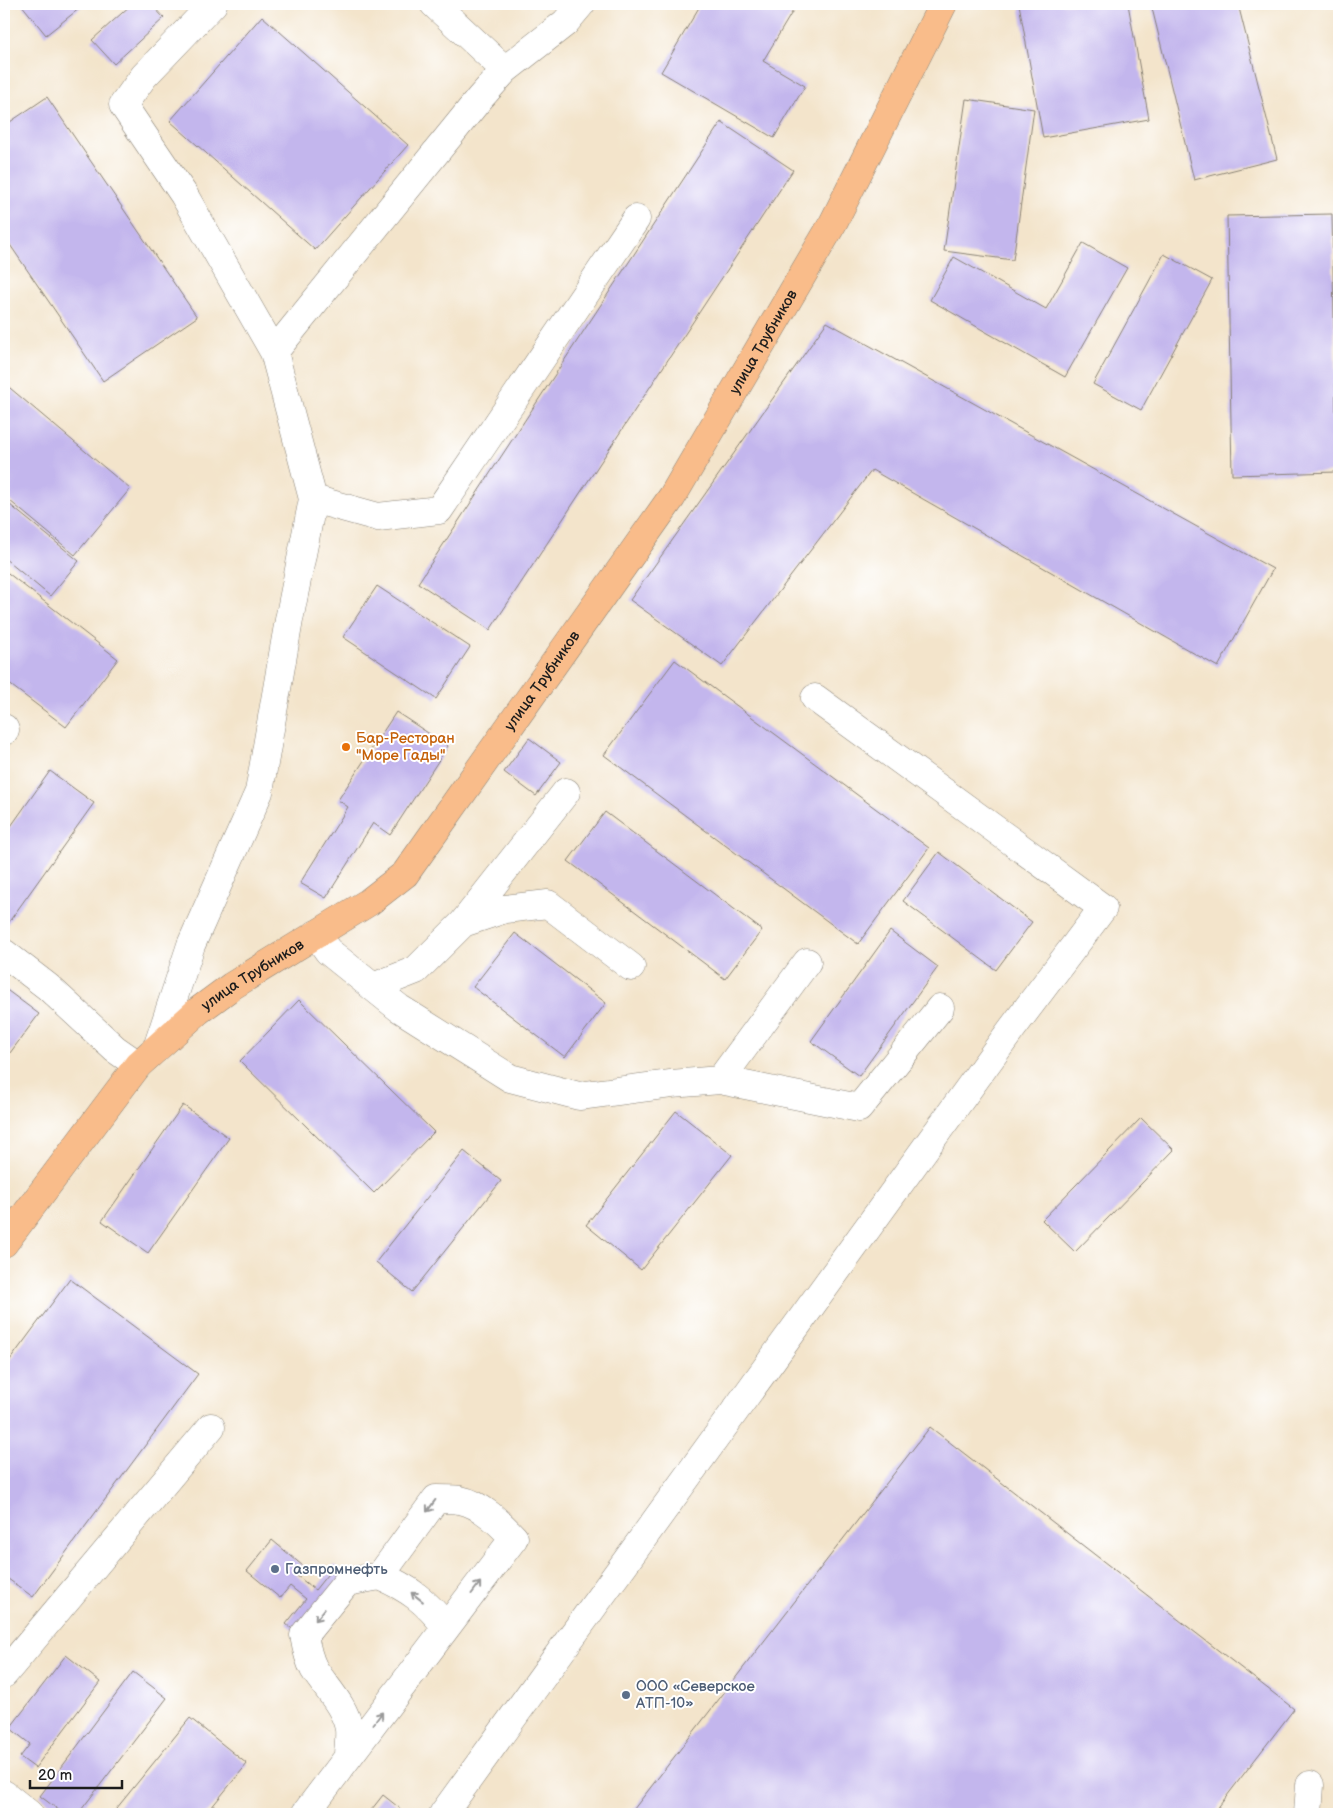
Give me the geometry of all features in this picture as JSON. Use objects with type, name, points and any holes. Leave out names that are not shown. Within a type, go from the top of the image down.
[{"type":"main road","name":"улица Трубников","points":[[4,1243],[147,1056],[198,1011],[232,986],[369,902],[405,874],[672,497],[833,223],[943,4]]},
{"type":"street","points":[[4,953],[48,987],[115,1049],[147,1056],[191,945],[259,792],[289,620],[313,499],[274,352],[184,195],[123,105],[144,76],[213,4]]},
{"type":"street","points":[[434,4],[505,70]]},
{"type":"street","points":[[274,352],[505,70],[565,23],[580,4]]},
{"type":"street","points":[[313,499],[378,517],[438,510],[636,219]]},
{"type":"street","points":[[443,1814],[918,1157],[1103,908],[815,698]]},
{"type":"street","points":[[373,987],[416,970],[463,923],[566,792]]},
{"type":"street","points":[[463,923],[505,909],[548,904],[631,967]]},
{"type":"street","points":[[316,934],[328,951],[399,1008],[510,1078],[578,1096],[671,1084],[720,1080],[859,1108],[940,1008]]},
{"type":"street","points":[[720,1080],[807,962]]},
{"type":"street","points":[[4,1674],[211,1427]]},
{"type":"street","points":[[304,1814],[514,1538],[500,1523],[483,1510],[461,1500],[436,1499],[380,1576]]},
{"type":"street","points":[[348,1756],[349,1728],[340,1707],[307,1654],[304,1635],[346,1582],[380,1576],[401,1585],[418,1597],[435,1612],[446,1628]]},
{"type":"street","points":[[1308,1814],[1310,1785]]},
{"type":"street","points":[[4,1794],[29,1814]]},
{"type":"building","points":[[21,4],[85,4],[46,35]]},
{"type":"building","points":[[132,4],[151,4],[164,18],[114,64],[92,40]]},
{"type":"building","points":[[701,4],[797,4],[763,61],[805,86],[774,138],[661,72]]},
{"type":"building","points":[[1019,4],[1128,4],[1149,119],[1043,138]]},
{"type":"building","points":[[1151,4],[1238,4],[1277,159],[1194,180]]},
{"type":"building","points":[[262,16],[408,145],[315,250],[170,121]]},
{"type":"building","points":[[47,97],[197,317],[103,381],[4,236],[4,126]]},
{"type":"building","points":[[966,99],[1034,109],[1013,260],[944,251]]},
{"type":"building","points":[[721,122],[793,170],[490,630],[418,583]]},
{"type":"building","points":[[1332,214],[1337,472],[1232,475],[1227,216]]},
{"type":"building","points":[[1083,243],[1127,268],[1065,377],[930,300],[954,257],[1046,309]]},
{"type":"building","points":[[1164,254],[1212,280],[1141,410],[1093,384]]},
{"type":"building","points":[[827,322],[1273,569],[1218,667],[872,470],[722,666],[630,600]]},
{"type":"building","points":[[4,383],[130,489],[75,555],[4,496]]},
{"type":"building","points":[[4,500],[79,561],[50,596],[4,558]]},
{"type":"building","points":[[4,570],[118,659],[66,727],[4,680]]},
{"type":"building","points":[[377,586],[470,647],[436,699],[343,637]]},
{"type":"building","points":[[675,660],[929,848],[858,944],[604,755]]},
{"type":"building","points":[[396,712],[448,746],[390,835],[373,823],[326,898],[300,883],[348,807],[338,800]]},
{"type":"building","points":[[529,738],[561,762],[536,796],[504,772]]},
{"type":"building","points":[[50,771],[94,803],[6,926],[4,924],[4,836]]},
{"type":"building","points":[[605,812],[762,930],[725,979],[568,861]]},
{"type":"building","points":[[939,852],[1032,922],[996,970],[903,901]]},
{"type":"building","points":[[890,931],[938,967],[859,1076],[811,1041]]},
{"type":"building","points":[[515,933],[606,1003],[565,1057],[473,987]]},
{"type":"building","points":[[4,988],[39,1014],[4,1061]]},
{"type":"building","points":[[299,1000],[434,1132],[374,1193],[240,1061]]},
{"type":"building","points":[[183,1105],[229,1138],[148,1253],[102,1221]]},
{"type":"building","points":[[676,1111],[732,1155],[641,1270],[586,1225]]},
{"type":"building","points":[[1141,1118],[1174,1150],[1075,1252],[1042,1220]]},
{"type":"building","points":[[464,1151],[501,1181],[412,1292],[376,1262]]},
{"type":"building","points":[[70,1279],[198,1374],[33,1597],[4,1576],[4,1368]]},
{"type":"building","points":[[930,1427],[1294,1709],[1213,1814],[630,1814]]},
{"type":"building","points":[[272,1540],[303,1566],[296,1575],[315,1590],[335,1565],[361,1586],[313,1646],[286,1624],[306,1599],[290,1586],[280,1598],[247,1571]]},
{"type":"building","points":[[66,1655],[100,1682],[35,1768],[20,1757],[30,1744],[10,1728]]},
{"type":"building","points":[[133,1672],[167,1698],[78,1814],[64,1814],[40,1796]]},
{"type":"building","points":[[190,1718],[247,1764],[206,1814],[112,1814]]},
{"type":"building","points":[[383,1795],[407,1814],[368,1814]]},
{"type":"place","name":"Бар-Ресторан \"Море Гады\"","points":[[346,747]]},
{"type":"place","name":"Газпромнефть","points":[[275,1569]]},
{"type":"place","name":"ООО «Северское АТП-10»","points":[[626,1695]]}]
